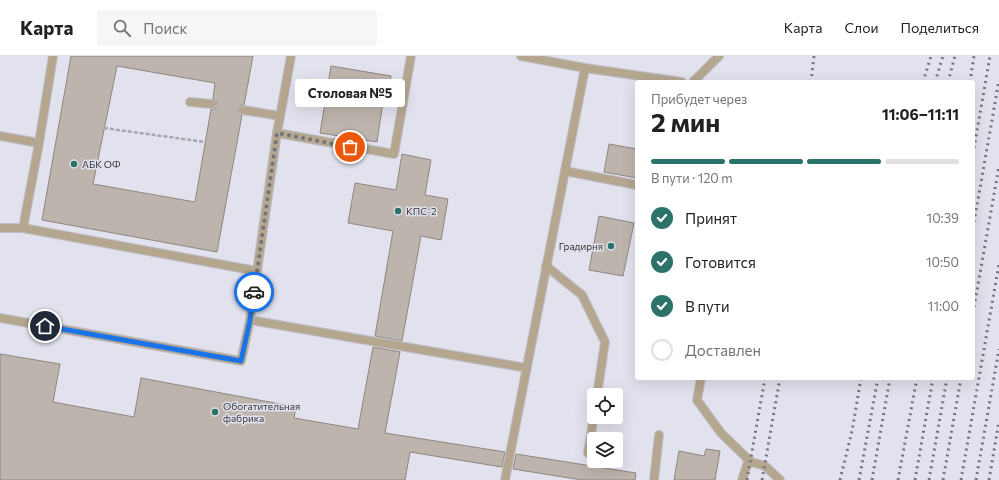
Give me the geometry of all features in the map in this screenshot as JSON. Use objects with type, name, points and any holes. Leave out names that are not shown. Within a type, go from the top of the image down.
[{"type":"lane","points":[[23,228],[53,56]]},
{"type":"lane","points":[[0,318],[241,361],[250,320],[277,133],[291,56]]},
{"type":"lane","points":[[277,133],[394,154],[411,56]]},
{"type":"lane","points":[[521,56],[585,68],[668,80]]},
{"type":"lane","points":[[695,80],[719,56]]},
{"type":"lane","points":[[505,480],[585,68]]},
{"type":"lane","points":[[190,102],[212,104]]},
{"type":"lane","points":[[243,110],[280,116]]},
{"type":"lane","points":[[0,136],[39,143]]},
{"type":"lane","points":[[565,171],[635,185]]},
{"type":"lane","points":[[0,228],[23,228],[257,271]]},
{"type":"lane","points":[[546,266],[582,295],[605,342],[598,388]]},
{"type":"lane","points":[[250,320],[526,368]]},
{"type":"lane","points":[[701,380],[696,400],[721,433],[751,462],[765,466],[780,480]]},
{"type":"lane","points":[[654,480],[659,435]]},
{"type":"lane","points":[[742,480],[749,460]]},
{"type":"path","points":[[104,128],[205,142]]},
{"type":"building","name":"АБК ОФ","points":[[71,56],[253,56],[244,105],[241,105],[238,109],[238,112],[242,115],[217,252],[42,220]],"holes":[[[117,66],[215,83],[213,99],[217,101],[217,105],[215,109],[211,109],[195,202],[93,184]]]},
{"type":"building","points":[[331,66],[391,76],[389,88],[385,88],[377,142],[320,133]]},
{"type":"building","points":[[609,144],[635,149],[635,178],[604,172]]},
{"type":"building","points":[[402,154],[431,160],[425,195],[448,199],[441,240],[421,236],[402,341],[375,336],[393,231],[348,223],[355,183],[396,190]]},
{"type":"building","name":"Градирня","points":[[599,216],[634,223],[623,276],[589,270]]},
{"type":"building","name":"Обогатительная фабрика","points":[[373,347],[400,352],[385,433],[505,452],[502,467],[410,452],[405,480],[0,480],[0,354],[60,364],[53,402],[134,417],[141,378],[296,407],[294,418],[358,429]]},
{"type":"building","points":[[706,449],[720,451],[715,480],[674,480],[679,451],[704,456]]},
{"type":"building","points":[[516,454],[587,465],[587,468],[604,468],[636,473],[635,480],[582,480],[513,469]]},
{"type":"railway","points":[[811,80],[814,56]]},
{"type":"railway","points":[[924,80],[931,56]]},
{"type":"railway","points":[[936,80],[943,56]]},
{"type":"railway","points":[[949,80],[955,56]]},
{"type":"railway","points":[[970,80],[974,56]]},
{"type":"railway","points":[[975,142],[990,56]]},
{"type":"railway","points":[[975,217],[999,80]]},
{"type":"railway","points":[[975,302],[999,166]]},
{"type":"railway","points":[[961,480],[999,264]]},
{"type":"railway","points":[[976,480],[999,349]]},
{"type":"railway","points":[[747,480],[765,380]]},
{"type":"railway","points":[[762,480],[780,380]]},
{"type":"railway","points":[[840,480],[852,431],[861,380]]},
{"type":"railway","points":[[859,480],[878,380]]},
{"type":"railway","points":[[872,480],[890,380]]},
{"type":"railway","points":[[898,480],[917,380]]},
{"type":"railway","points":[[915,480],[933,380]]},
{"type":"railway","points":[[929,480],[947,380]]},
{"type":"railway","points":[[943,480],[961,380]]},
{"type":"railway","points":[[989,480],[999,421]]},
{"type":"way so far","points":[[254,292],[277,133],[350,147]]},
{"type":"place","name":"Столовая №5","points":[[350,147]]},
{"type":"place","name":"АБК ОФ","points":[[74,164]]},
{"type":"place","name":"КПС-2","points":[[398,211]]},
{"type":"place","name":"Градирня","points":[[611,246]]},
{"type":"place","name":"Обогатительная фабрика","points":[[215,412]]},
{"type":"route","points":[[45,326],[241,361],[250,320],[254,292]]}]
